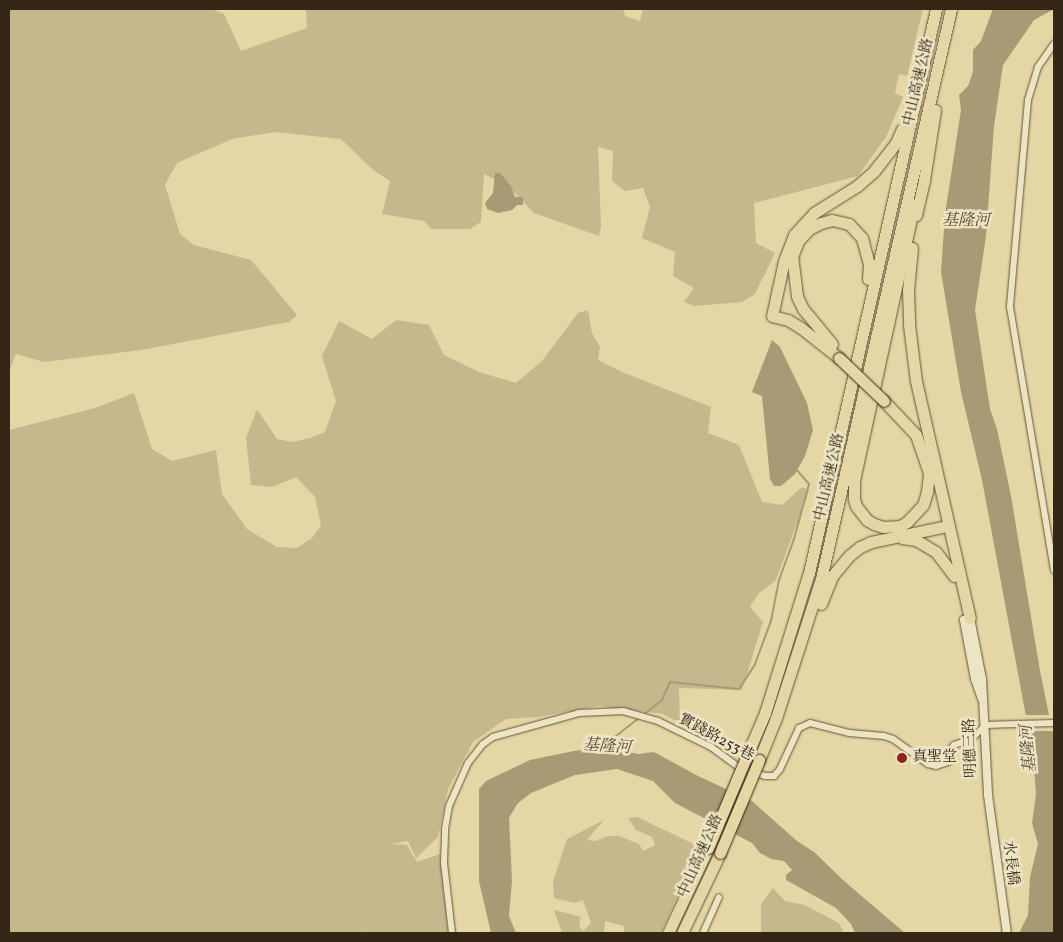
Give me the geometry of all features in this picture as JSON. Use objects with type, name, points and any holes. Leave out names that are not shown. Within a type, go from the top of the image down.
[{"type":"highway","name":"中山高速公路","points":[[682,933],[720,853],[776,718],[821,579],[951,9]]},
{"type":"highway","points":[[861,340],[860,320],[870,265],[862,238],[856,229],[840,221],[821,223],[809,229],[798,240],[792,257],[794,280],[803,310],[841,356],[886,399],[907,415],[921,432],[932,471],[923,504],[908,522],[900,526],[883,527],[867,520],[856,506],[854,480],[935,108],[956,9]]},
{"type":"highway","name":"中山高速公路","points":[[668,933],[708,848],[774,688],[809,573],[935,13]]},
{"type":"highway","points":[[841,356],[802,328],[788,320],[772,316],[784,261],[794,236],[803,224],[814,213],[857,186],[874,172],[896,144],[910,105],[924,45],[935,13]]},
{"type":"highway","points":[[935,108],[924,180],[915,221],[908,290],[912,352],[932,471],[954,576],[967,619]]},
{"type":"highway","points":[[776,718],[798,668],[833,575],[850,555],[860,547],[888,538],[944,526]]},
{"type":"highway","points":[[944,526],[967,619]]},
{"type":"highway","points":[[888,538],[906,538],[926,545],[936,552],[954,576]]},
{"type":"street","points":[[1054,44],[1038,67],[1028,100],[1010,296],[1012,320],[1054,570]]},
{"type":"street","name":"明德三路","points":[[967,619],[982,679],[982,699],[986,725],[984,748],[988,795]]},
{"type":"street","name":"實踐路253巷","points":[[452,933],[445,854],[445,828],[454,792],[468,763],[483,744],[493,737],[579,713],[623,711],[644,716],[711,747],[739,767],[765,776],[774,776],[780,769],[799,728],[810,723],[849,733],[884,736],[893,739],[928,764],[936,766],[948,762],[950,750],[954,745],[971,739],[986,725]]},
{"type":"street","points":[[986,725],[1054,723]]},
{"type":"street","name":"水長橋","points":[[988,795],[1008,933]]},
{"type":"street","points":[[703,933],[718,897]]},
{"type":"shaded area","points":[[9,9],[212,9],[224,14],[241,51],[307,28],[306,9],[623,9],[625,16],[640,21],[643,9],[923,9],[907,76],[899,74],[895,93],[903,97],[886,137],[858,176],[754,203],[756,243],[775,253],[755,294],[742,302],[694,306],[684,302],[694,288],[673,276],[675,252],[642,238],[650,207],[643,188],[625,191],[612,181],[613,151],[598,147],[601,227],[599,236],[534,213],[508,186],[484,174],[481,222],[470,229],[431,229],[424,221],[382,214],[390,181],[373,170],[341,139],[275,132],[232,139],[177,163],[165,185],[180,234],[194,245],[251,260],[297,315],[289,322],[141,350],[44,362],[16,354],[9,372]]},
{"type":"shaded area","points":[[588,310],[592,333],[600,347],[598,360],[622,372],[711,407],[708,433],[739,445],[762,502],[782,505],[802,487],[809,491],[776,580],[758,594],[750,607],[763,622],[742,690],[679,688],[680,723],[663,714],[599,706],[538,717],[506,719],[473,742],[448,789],[438,837],[416,858],[408,841],[391,844],[407,845],[417,862],[440,854],[448,933],[363,933],[364,930],[361,933],[9,933],[9,430],[95,408],[134,393],[152,449],[172,461],[216,450],[222,494],[247,529],[277,547],[297,548],[312,538],[321,526],[315,497],[296,477],[272,487],[251,485],[246,438],[257,409],[277,439],[292,442],[325,432],[336,401],[322,356],[339,321],[372,339],[396,320],[429,325],[444,355],[479,372],[516,383],[542,361],[578,313]]},
{"type":"shaded area","points":[[637,817],[700,847],[661,933],[624,933],[624,926],[605,921],[604,933],[562,933],[554,910],[581,917],[579,926],[583,931],[591,923],[583,900],[574,903],[554,898],[553,882],[567,839],[604,820],[587,840],[596,841],[608,836],[619,836],[639,844],[643,851],[655,845],[652,837],[636,830],[628,818]]},
{"type":"shaded area","points":[[773,888],[785,901],[805,905],[839,923],[844,933],[761,933],[761,904]]},
{"type":"water","name":"基隆河","points":[[993,9],[1054,9],[1034,20],[1003,65],[994,126],[986,236],[975,310],[990,409],[997,429],[1011,496],[1040,671],[1054,739],[1053,933],[1019,933],[1028,915],[1030,877],[1038,844],[1032,823],[1036,794],[1033,754],[982,480],[961,392],[941,272],[945,214],[961,110],[959,95],[968,86],[973,72],[973,50],[981,41]]},
{"type":"water","points":[[495,173],[500,173],[511,186],[515,197],[523,197],[523,205],[517,205],[512,210],[498,213],[487,209],[485,203],[493,193]]},
{"type":"water","points":[[772,340],[780,347],[807,403],[813,430],[805,456],[795,474],[781,486],[774,486],[770,479],[762,396],[752,392]]},
{"type":"water","name":"基隆河","points":[[602,748],[639,754],[654,752],[698,776],[752,801],[797,841],[814,852],[844,881],[905,933],[855,933],[851,924],[836,908],[786,880],[786,875],[792,870],[784,861],[771,859],[760,853],[752,843],[675,803],[653,781],[617,769],[575,775],[531,793],[518,803],[509,818],[512,881],[509,916],[516,933],[491,933],[479,881],[479,789],[486,781],[530,760],[574,751]]},
{"type":"pier","points":[[1023,715],[1052,715],[1054,731],[1026,731]]},
{"type":"waterway","points":[[643,715],[662,700],[670,682],[739,689],[755,664],[771,621],[779,580],[794,539],[809,484],[797,470]]},
{"type":"waterway","points":[[604,749],[607,743],[639,718]]},
{"type":"place","name":"真聖堂","points":[[902,758]]}]
